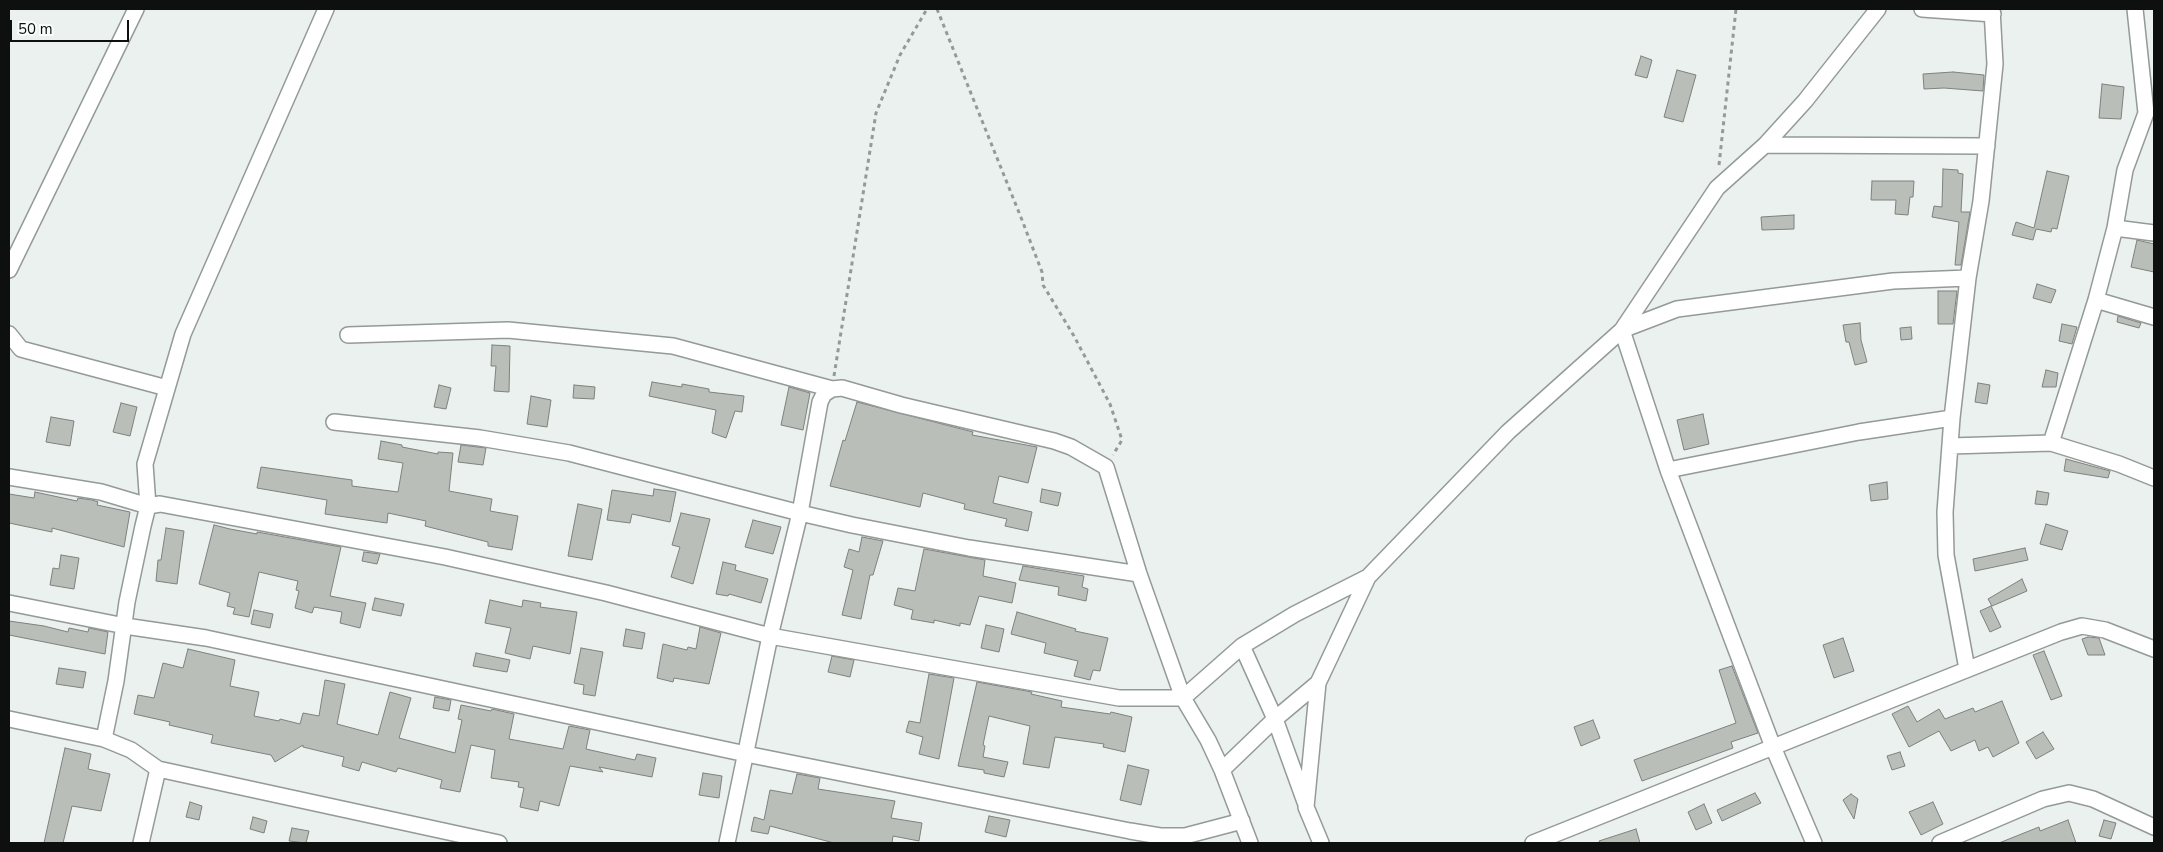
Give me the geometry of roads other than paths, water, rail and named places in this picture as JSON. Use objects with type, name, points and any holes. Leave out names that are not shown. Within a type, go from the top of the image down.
[{"type":"street","points":[[9,270],[136,9]]},
{"type":"street","points":[[104,739],[125,626],[127,602],[148,506],[145,464],[183,334],[293,80],[326,9]]},
{"type":"street","points":[[1306,807],[1318,683],[1368,577],[1508,432],[1622,330],[1717,188],[1765,145],[1804,101],[1878,9]]},
{"type":"street","points":[[1922,9],[1993,11],[1995,64],[1952,418],[1945,512],[1946,555],[1967,669]]},
{"type":"street","points":[[2051,442],[2096,300],[2115,228],[2125,170],[2150,113],[2135,9]]},
{"type":"street","points":[[1765,145],[1986,146]]},
{"type":"street","points":[[2115,228],[2154,233]]},
{"type":"street","points":[[1622,330],[1677,309],[1893,281],[1968,278]]},
{"type":"street","points":[[2096,300],[2154,317]]},
{"type":"street","points":[[348,334],[508,330],[673,346],[832,388],[842,388],[910,407],[1054,441],[1070,447],[1106,467],[1139,574],[1183,698],[1208,740],[1222,770],[1250,843]]},
{"type":"street","points":[[1622,330],[1668,470],[1773,747],[1814,843]]},
{"type":"street","points":[[9,334],[21,349],[167,388]]},
{"type":"street","points":[[727,843],[770,636],[800,513],[820,402],[824,394],[832,388]]},
{"type":"street","points":[[1668,470],[1868,430],[1952,418]]},
{"type":"street","points":[[334,422],[480,438],[569,453],[800,513],[969,548],[1139,574]]},
{"type":"street","points":[[1950,446],[2051,442],[2119,464],[2154,478]]},
{"type":"street","points":[[9,477],[101,492],[148,506],[160,504],[397,547],[606,593],[770,636],[1119,698],[1183,698],[1242,646],[1295,614],[1368,577]]},
{"type":"street","points":[[9,603],[125,626],[206,638],[746,754],[1160,836],[1184,836],[1242,821]]},
{"type":"street","points":[[1533,843],[2061,632],[2082,626],[2105,630],[2154,649]]},
{"type":"street","points":[[1242,646],[1275,719],[1319,842]]},
{"type":"street","points":[[1222,770],[1275,719],[1318,683]]},
{"type":"street","points":[[9,720],[104,739],[131,750],[158,769],[499,843]]},
{"type":"street","points":[[141,843],[158,769]]},
{"type":"street","points":[[1940,843],[2043,798],[2069,793],[2093,799],[2154,827]]}]
